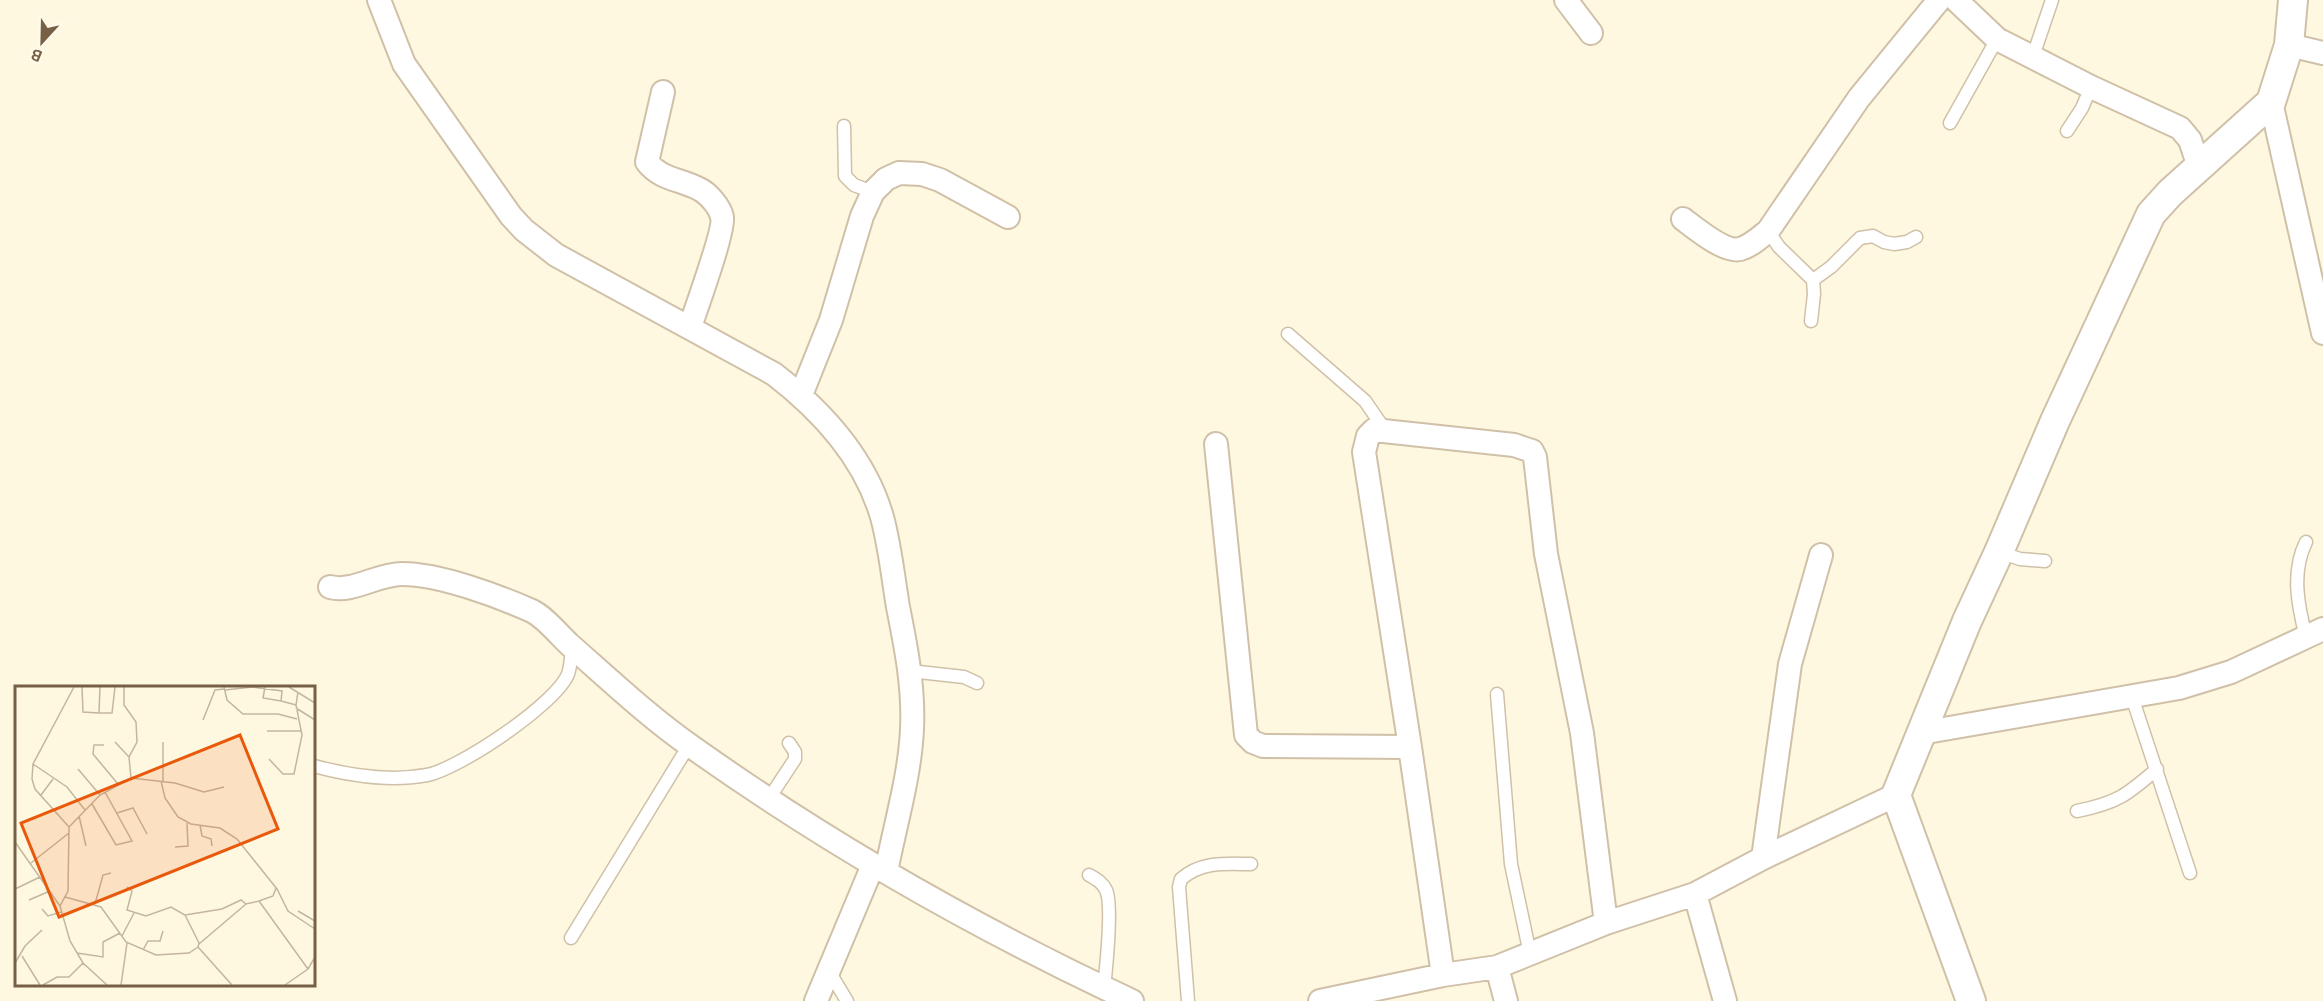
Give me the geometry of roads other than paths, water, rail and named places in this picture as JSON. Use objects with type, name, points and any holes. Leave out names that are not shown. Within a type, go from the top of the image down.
[{"type":"street","points":[[379,0],[404,64],[511,216],[524,230],[556,255],[774,374],[801,395],[845,442],[868,480],[882,518],[910,671],[912,729],[908,761],[879,869],[816,1001]]},
{"type":"street","points":[[1566,0],[1591,33]]},
{"type":"street","points":[[1683,219],[1726,247],[1738,250],[1753,243],[1768,231],[1859,98],[1939,0]]},
{"type":"street","points":[[1956,0],[1997,39],[2091,87],[2180,128],[2190,140],[2199,167]]},
{"type":"street","points":[[1971,1001],[1896,795],[2055,421],[2151,214],[2170,193],[2271,102],[2289,45],[2293,0]]},
{"type":"street","points":[[2289,45],[2323,53]]},
{"type":"street","points":[[663,92],[647,162],[668,178],[700,189],[716,204],[722,218],[690,327]]},
{"type":"street","points":[[2271,102],[2316,277],[2323,333]]},
{"type":"street","points":[[801,395],[831,320],[862,216],[873,192],[886,179],[899,173],[922,174],[940,180],[1008,217]]},
{"type":"street","points":[[1443,975],[1364,452],[1368,435],[1374,430],[1514,445],[1532,451],[1535,457],[1546,554],[1582,733],[1606,923]]},
{"type":"street","points":[[1216,444],[1246,735],[1253,742],[1263,746],[1410,747]]},
{"type":"street","points":[[1763,858],[1788,675],[1821,555]]},
{"type":"street","points":[[330,587],[339,589],[356,586],[375,578],[404,574],[460,585],[535,613],[631,698],[689,745],[768,800],[879,869],[1028,950],[1132,1001]]},
{"type":"street","points":[[1921,733],[2179,688],[2231,672],[2315,633]]},
{"type":"street","points":[[1320,1001],[1443,975],[1497,967],[1606,923],[1695,894],[1763,858],[1896,795]]},
{"type":"street","points":[[1695,894],[1725,1001]]},
{"type":"street","points":[[1497,967],[1506,1001]]},
{"type":"lane","points":[[2033,56],[2052,0]]},
{"type":"lane","points":[[1950,123],[1997,39]]},
{"type":"lane","points":[[2067,132],[2082,108],[2091,87]]},
{"type":"lane","points":[[844,126],[845,176],[854,185],[873,192]]},
{"type":"lane","points":[[1768,231],[1779,247],[1813,280],[1815,294],[1810,321]]},
{"type":"lane","points":[[1813,280],[1831,267],[1860,238],[1873,236],[1894,244],[1907,242],[1916,237]]},
{"type":"lane","points":[[1288,334],[1365,401],[1385,430]]},
{"type":"lane","points":[[2307,542],[2298,565],[2297,588],[2300,611],[2315,633]]},
{"type":"lane","points":[[1999,552],[2020,559],[2045,561]]},
{"type":"lane","points":[[315,766],[348,775],[392,778],[430,775],[464,759],[514,727],[548,701],[568,675],[572,647]]},
{"type":"lane","points":[[910,671],[964,677],[977,683]]},
{"type":"lane","points":[[1497,694],[1511,864],[1530,954]]},
{"type":"lane","points":[[2132,697],[2190,873]]},
{"type":"lane","points":[[768,800],[795,759],[795,752],[789,743]]},
{"type":"lane","points":[[571,938],[689,745]]},
{"type":"lane","points":[[2077,811],[2102,806],[2129,794],[2157,769]]},
{"type":"lane","points":[[1188,1001],[1180,879],[1200,867],[1213,864],[1251,864]]},
{"type":"lane","points":[[1089,874],[1101,882],[1107,892],[1108,944],[1104,988]]},
{"type":"lane","points":[[829,971],[847,1001]]}]
